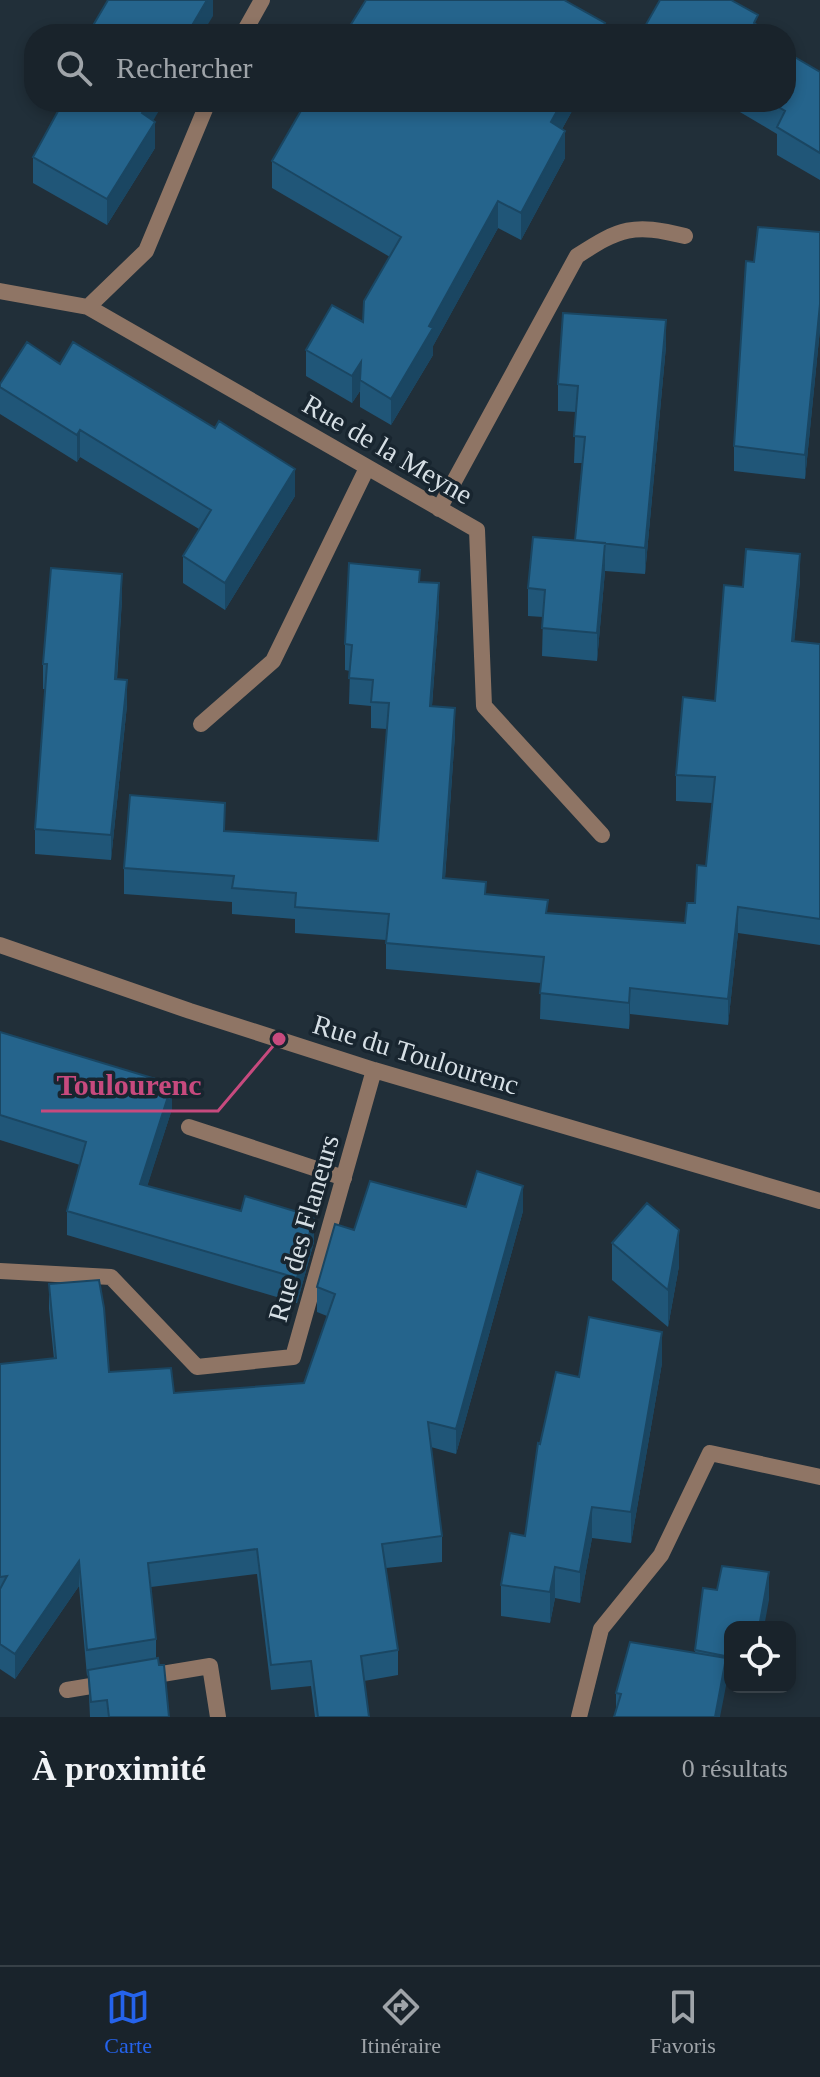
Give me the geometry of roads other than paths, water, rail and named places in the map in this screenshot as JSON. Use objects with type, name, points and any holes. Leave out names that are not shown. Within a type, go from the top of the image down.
[{"type":"street","points":[[249,24],[262,0]]},
{"type":"street","points":[[88,307],[146,251],[204,112]]},
{"type":"street","points":[[439,509],[577,256],[611,234],[650,227],[685,236]]},
{"type":"street","name":"Rue de la Meyne","points":[[0,291],[88,307],[477,530],[484,706],[602,835]]},
{"type":"street","points":[[201,724],[273,661],[367,468]]},
{"type":"street","name":"Rue du Toulourenc","points":[[0,945],[374,1070],[820,1201]]},
{"type":"street","name":"Rue des Flaneurs","points":[[0,1271],[111,1277],[197,1367],[293,1357],[374,1070]]},
{"type":"street","points":[[189,1127],[344,1178]]},
{"type":"street","points":[[579,1717],[601,1629],[661,1555],[710,1453],[820,1477]]},
{"type":"street","points":[[67,1690],[210,1666],[218,1717]]},
{"type":"place","name":"Toulourenc","points":[[279,1039]]}]
